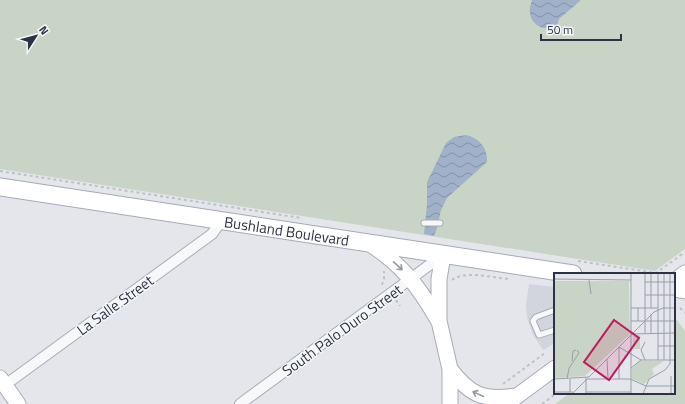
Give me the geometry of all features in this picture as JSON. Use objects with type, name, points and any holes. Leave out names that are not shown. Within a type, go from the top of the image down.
[{"type":"main road","name":"Bushland Boulevard","points":[[0,187],[367,242],[443,255],[575,267]]},
{"type":"main road","points":[[367,242],[393,260],[411,279],[439,321]]},
{"type":"main road","points":[[443,255],[439,279],[439,321],[450,369],[450,404]]},
{"type":"main road","points":[[675,280],[685,273]]},
{"type":"main road","points":[[450,369],[458,380],[469,390],[482,396],[511,400],[554,369]]},
{"type":"main road","points":[[3,382],[18,404]]},
{"type":"street","name":"La Salle Street","points":[[3,382],[212,234],[222,220]]},
{"type":"street","name":"South Palo Duro Street","points":[[240,404],[443,255]]},
{"type":"street","points":[[675,291],[679,294],[682,304]]},
{"type":"lane","points":[[424,223],[440,223]]},
{"type":"lane","points":[[554,310],[536,317],[533,321],[539,335],[554,330]]},
{"type":"path","points":[[0,171],[307,219]]},
{"type":"path","points":[[575,267],[656,273],[685,252]]},
{"type":"path","points":[[450,281],[456,276],[466,274],[513,280]]},
{"type":"path","points":[[396,300],[400,306]]},
{"type":"path","points":[[682,304],[685,313]]},
{"type":"path","points":[[499,387],[545,353]]},
{"type":"path","points":[[542,404],[556,394]]},
{"type":"shaded area","points":[[529,284],[554,287],[554,344],[543,350],[533,335],[527,318],[526,305]]},
{"type":"green space","points":[[0,0],[685,0],[685,249],[655,271],[0,169]]},
{"type":"green space","points":[[675,317],[685,331],[685,404],[555,404],[569,394],[675,394]]},
{"type":"water","points":[[532,0],[581,0],[559,19],[557,26],[553,28],[544,28],[536,24],[531,18],[530,6]]},
{"type":"water","points":[[466,135],[471,136],[482,144],[486,152],[487,162],[447,198],[441,210],[434,236],[424,234],[427,204],[427,182],[446,143],[454,137]]}]
